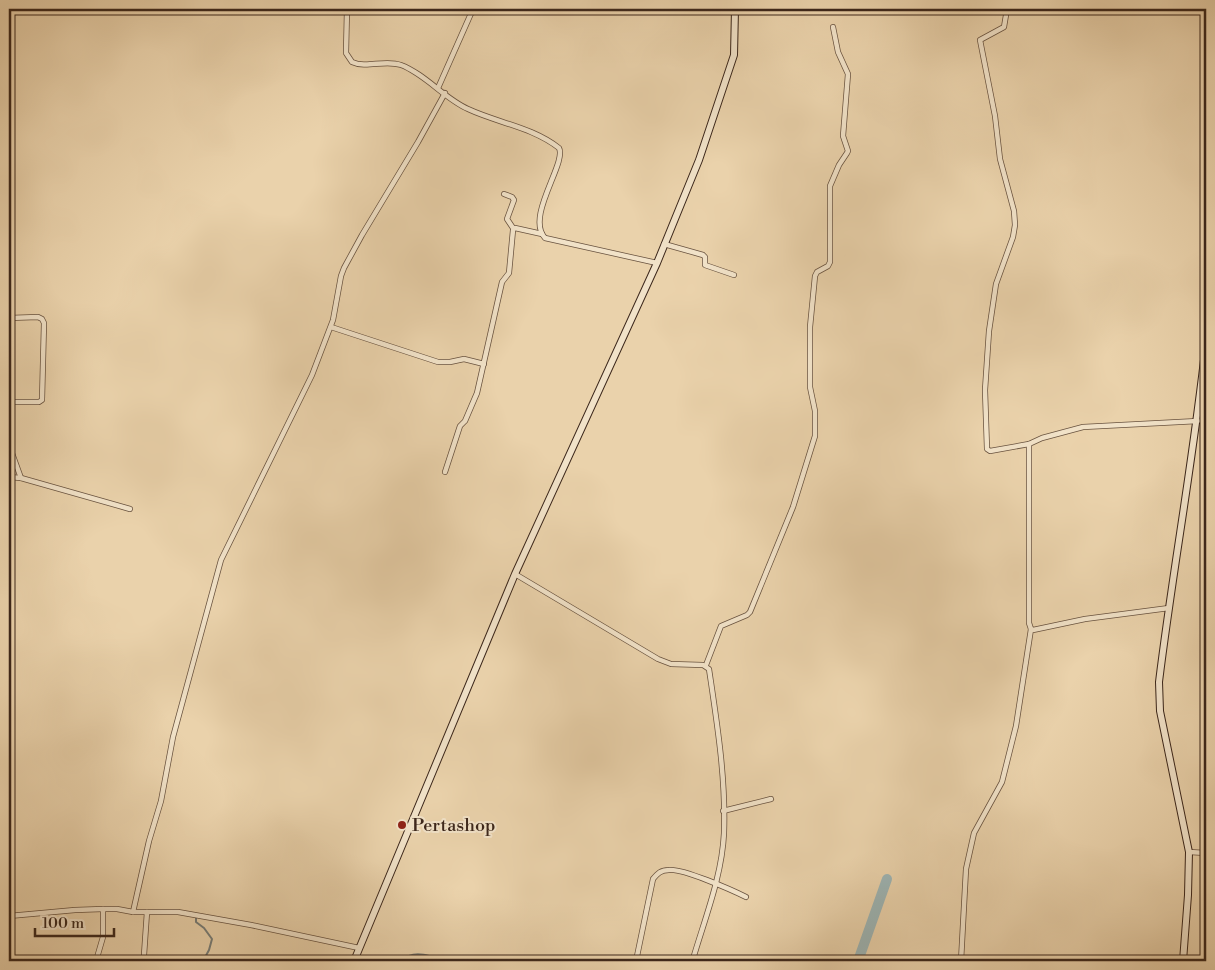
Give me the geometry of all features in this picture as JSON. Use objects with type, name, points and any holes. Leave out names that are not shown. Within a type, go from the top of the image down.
[{"type":"street","points":[[347,9],[346,53],[352,62],[359,64],[393,63],[405,67],[466,109],[529,131],[550,141],[560,149],[561,155],[541,214],[540,230],[542,234]]},
{"type":"street","points":[[438,88],[473,9]]},
{"type":"street","points":[[354,961],[515,574],[657,263],[699,160],[735,50],[735,9]]},
{"type":"street","points":[[1007,9],[1004,27],[980,40],[995,116],[1000,159],[1014,211],[1015,225],[1013,237],[996,284],[989,331],[984,390],[987,449],[990,451],[1029,444],[1042,438],[1083,427],[1198,421]]},
{"type":"street","points":[[706,666],[721,626],[750,612],[793,507],[815,436],[815,411],[810,387],[810,327],[814,281],[817,272],[828,266],[830,262],[830,186],[839,165],[848,151],[843,136],[848,74],[838,52],[832,28]]},
{"type":"street","points":[[133,912],[149,841],[161,801],[174,738],[218,568],[312,375],[331,327],[344,268],[445,94]]},
{"type":"street","points":[[445,472],[460,426],[465,421],[477,394],[502,282],[509,273],[513,228],[507,219],[514,200],[512,197],[504,194]]},
{"type":"street","points":[[513,228],[522,228],[542,234],[546,238],[657,263]]},
{"type":"street","points":[[664,244],[703,255],[705,257],[705,265],[734,275]]},
{"type":"street","points":[[9,318],[38,317],[42,318],[44,322],[42,400],[39,402],[9,402]]},
{"type":"street","points":[[331,327],[438,362],[464,359],[484,364]]},
{"type":"street","points":[[1183,961],[1189,852],[1160,712],[1159,682],[1198,421],[1206,342]]},
{"type":"street","points":[[961,961],[966,869],[974,833],[1004,775],[1016,726],[1031,629],[1029,623],[1029,444]]},
{"type":"street","points":[[9,445],[22,478]]},
{"type":"street","points":[[9,477],[22,478],[130,510]]},
{"type":"street","points":[[515,574],[658,659],[671,664],[706,666]]},
{"type":"street","points":[[1031,629],[1085,619],[1169,608]]},
{"type":"street","points":[[692,958],[716,884],[724,834],[721,770],[715,710],[709,669],[706,666]]},
{"type":"street","points":[[723,810],[770,799]]},
{"type":"street","points":[[1189,852],[1206,853]]},
{"type":"street","points":[[636,961],[653,879],[660,871],[671,869],[716,884],[746,897]]},
{"type":"street","points":[[9,916],[103,909],[133,912],[178,912],[359,948]]},
{"type":"street","points":[[96,961],[103,937],[103,909]]},
{"type":"street","points":[[144,955],[147,912]]},
{"type":"waterway","points":[[858,961],[887,879]]},
{"type":"waterway","points":[[196,916],[196,922],[204,928],[212,939],[203,961]]},
{"type":"waterway","points":[[407,961],[409,956],[418,954],[446,961]]},
{"type":"place","name":"Pertashop","points":[[402,825]]}]
